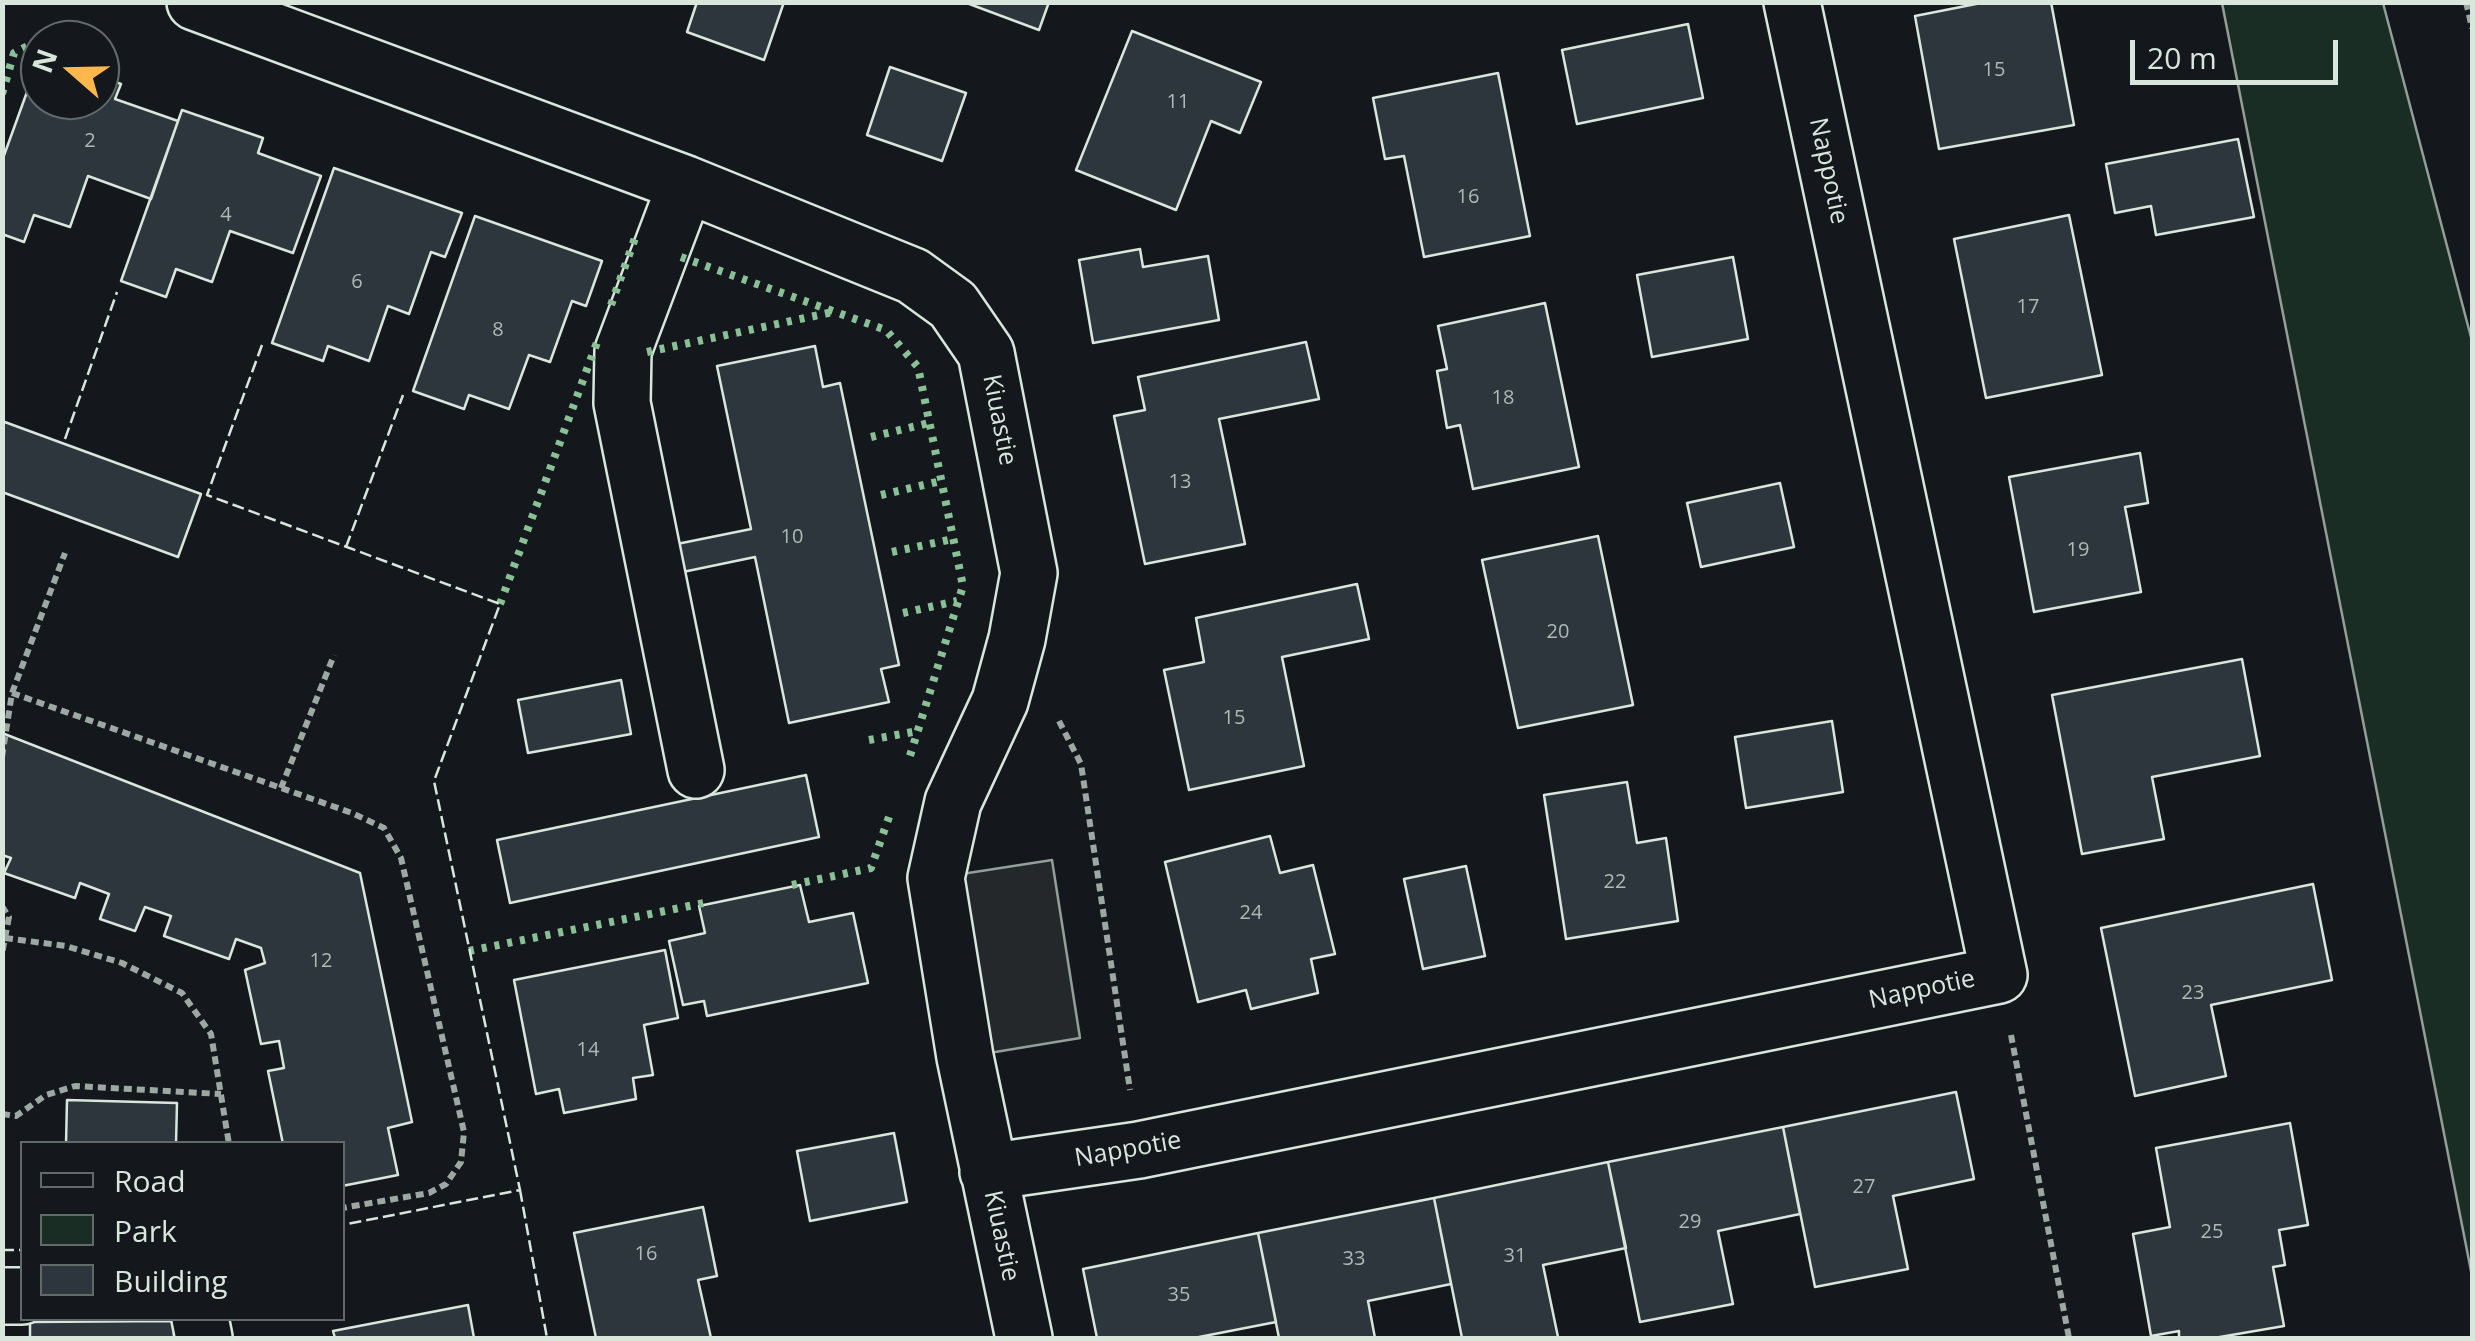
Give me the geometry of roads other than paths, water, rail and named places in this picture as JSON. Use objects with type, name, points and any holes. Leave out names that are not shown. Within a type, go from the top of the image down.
[{"type":"street","name":"Kiuastie","points":[[194,2],[686,184],[913,276],[954,305],[986,353],[1029,574],[1018,639],[1000,701],[953,802],[936,878],[965,1056],[1024,1338]]},
{"type":"street","name":"Nappotie","points":[[988,1172],[1140,1150],[1999,975],[1792,2]]},
{"type":"street","points":[[686,184],[622,351],[622,402],[696,770]]}]
